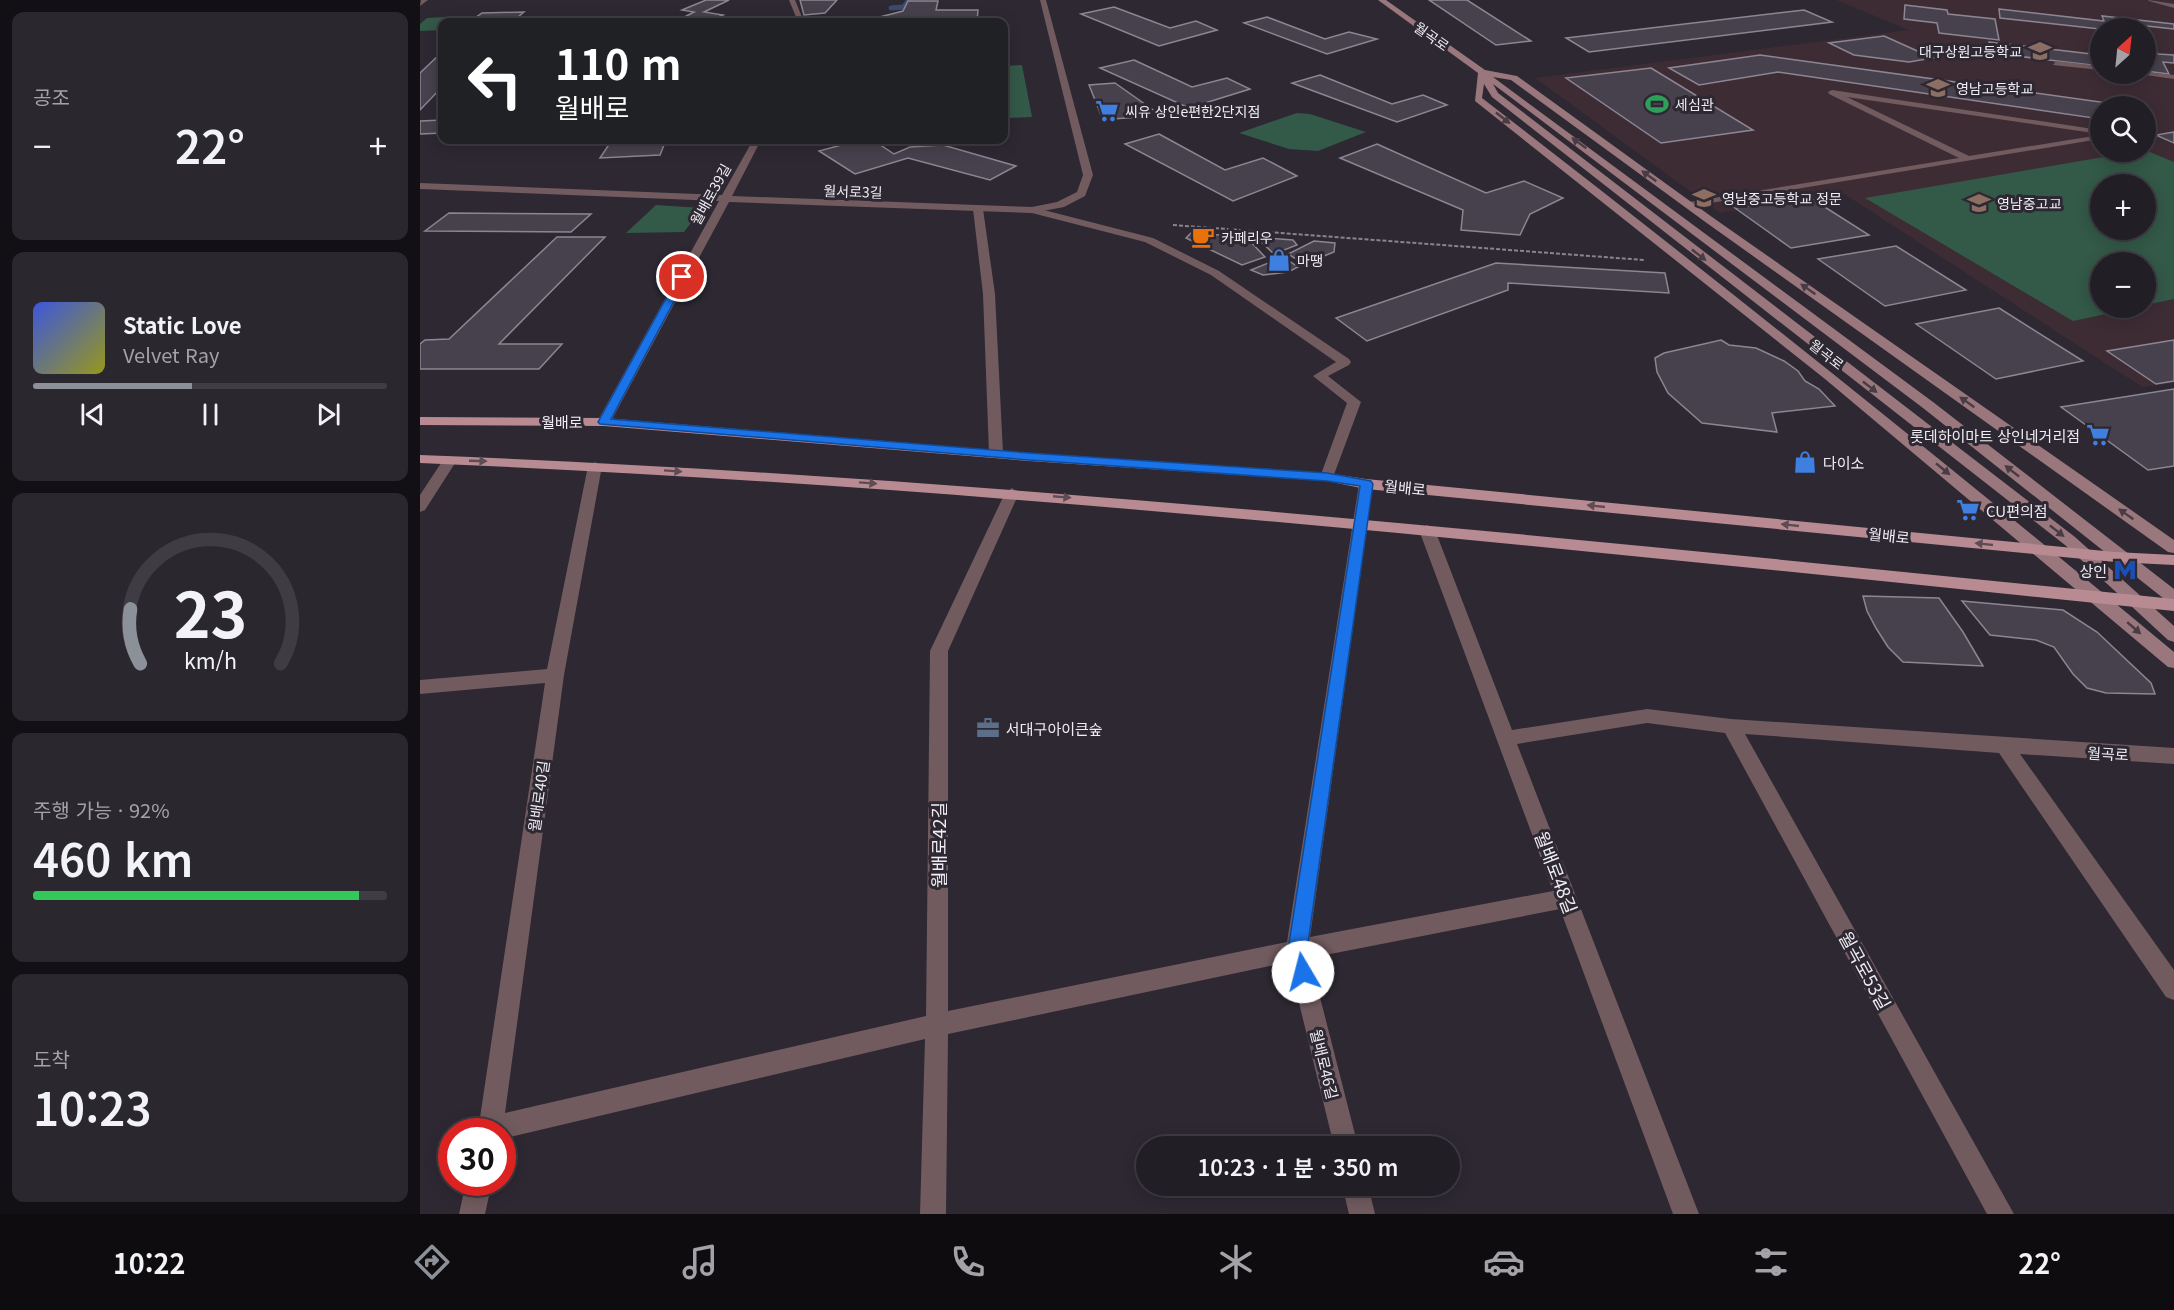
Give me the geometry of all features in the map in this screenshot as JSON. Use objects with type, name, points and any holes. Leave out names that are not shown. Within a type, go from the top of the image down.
[{"type":"main road","name":"월곡로","points":[[1381,0],[1677,215],[1928,405],[2174,598]]},
{"type":"main road","name":"월곡로","points":[[1482,72],[1495,95],[2070,541],[2174,636]]},
{"type":"main road","points":[[2174,548],[1689,205],[1514,78],[1482,72],[1478,99],[1685,260],[2042,549],[2174,662]]},
{"type":"main road","name":"월배로","points":[[420,421],[604,422],[1327,477],[1366,484],[2174,560]]},
{"type":"main road","points":[[420,459],[595,466],[1012,493],[1427,530],[2174,605]]},
{"type":"street","points":[[420,4],[425,0]]},
{"type":"street","points":[[792,0],[799,18]]},
{"type":"street","name":"월서로3길","points":[[420,186],[978,209],[1032,210],[1060,205],[1081,194],[1088,175],[1043,0]]},
{"type":"street","name":"월배로39길","points":[[604,422],[755,144]]},
{"type":"street","points":[[978,209],[989,294],[996,453]]},
{"type":"street","points":[[1032,210],[1149,240],[1215,273],[1345,362],[1319,376],[1354,402],[1327,477]]},
{"type":"street","points":[[420,507],[450,460]]},
{"type":"street","name":"월배로40길","points":[[493,1118],[555,675],[595,466]]},
{"type":"street","name":"월배로46길","points":[[1344,1136],[1298,950],[1366,484]]},
{"type":"street","name":"월배로42길","points":[[933,1214],[937,1025],[939,651],[1012,493]]},
{"type":"street","name":"월배로48길","points":[[1427,530],[1686,1214]]},
{"type":"street","points":[[420,687],[555,675]]},
{"type":"street","name":"월곡로","points":[[1505,740],[1647,716],[1731,726],[2174,756]]},
{"type":"street","name":"월곡로53길","points":[[1731,726],[2001,1214]]},
{"type":"street","points":[[2004,746],[2174,989]]},
{"type":"street","name":"월배로40길","points":[[516,1124],[937,1025],[1298,950],[1568,898]]},
{"type":"street","points":[[472,1214],[476,1196]]},
{"type":"street","points":[[1358,1196],[1362,1214]]},
{"type":"lane","points":[[2151,0],[2174,6]]},
{"type":"lane","points":[[2056,63],[2090,68]]},
{"type":"lane","points":[[2156,75],[2174,77]]},
{"type":"lane","points":[[1968,159],[1832,92],[2090,131]]},
{"type":"lane","points":[[1689,205],[2090,139]]},
{"type":"path","points":[[1166,225],[1627,259],[1685,260]]},
{"type":"shaded area","name":"영남중고교","points":[[1836,0],[2174,0],[2174,383],[2142,387],[1844,194],[1720,213],[1535,78],[1909,30]]},
{"type":"green space","points":[[459,16],[438,18],[438,30],[420,31],[420,24],[427,18]]},
{"type":"green space","points":[[1022,65],[1032,117],[1009,118],[1008,66]]},
{"type":"green space","points":[[1297,113],[1310,114],[1366,132],[1318,151],[1289,149],[1239,133]]},
{"type":"green space","points":[[2156,155],[2174,162],[2174,299],[2156,303],[2156,252],[2090,252],[2090,317],[2073,321],[1865,198],[2090,159],[2090,162],[2156,162]]},
{"type":"green space","points":[[656,205],[702,208],[684,232],[626,233]]},
{"type":"building","points":[[706,0],[729,0],[704,12],[723,15],[716,18],[683,18],[694,12],[682,10]]},
{"type":"building","points":[[800,0],[837,0],[825,13],[804,15]]},
{"type":"building","points":[[1429,0],[1467,0],[1531,41],[1496,45]]},
{"type":"building","points":[[908,1],[938,1],[936,10],[978,10],[977,18],[876,18],[903,11]]},
{"type":"building","points":[[1905,5],[1947,10],[1948,14],[1995,19],[1999,40],[1939,33],[1937,23],[1904,19]]},
{"type":"building","points":[[1114,7],[1170,28],[1196,21],[1217,30],[1159,46],[1081,14]]},
{"type":"building","points":[[1999,9],[2090,19],[2090,28],[2000,18]]},
{"type":"building","points":[[1804,10],[1832,22],[1589,52],[1566,38]]},
{"type":"building","points":[[524,12],[517,18],[475,18],[482,13]]},
{"type":"building","points":[[1267,17],[1325,39],[1349,32],[1377,39],[1327,54],[1244,23]]},
{"type":"building","points":[[2156,22],[2174,24],[2174,29],[2156,27]]},
{"type":"building","points":[[1884,36],[1933,58],[1909,62],[1854,55],[1829,43]]},
{"type":"building","points":[[1989,42],[2090,54],[2090,65],[1991,53]]},
{"type":"building","points":[[2156,49],[2158,54],[2174,55],[2174,63],[2163,62],[2169,74],[2156,72]]},
{"type":"building","points":[[1760,55],[2090,101],[2090,118],[1778,72],[1699,85],[1669,68]]},
{"type":"building","points":[[438,56],[438,91],[420,110],[420,73]]},
{"type":"building","points":[[1134,60],[1192,87],[1227,78],[1250,89],[1189,108],[1100,68]]},
{"type":"building","name":"세심관","points":[[1651,68],[1753,130],[1661,143],[1566,78]]},
{"type":"building","points":[[1320,75],[1392,104],[1423,95],[1447,105],[1397,122],[1292,83]]},
{"type":"building","points":[[1115,83],[1156,112],[1141,117],[1112,119],[1101,115],[1089,85]]},
{"type":"building","points":[[438,120],[438,133],[420,134],[420,121]]},
{"type":"building","points":[[2174,132],[2174,143],[2156,135]]},
{"type":"building","points":[[1159,134],[1225,170],[1263,158],[1297,176],[1233,201],[1125,144]]},
{"type":"building","points":[[609,144],[664,144],[660,155],[600,158]]},
{"type":"building","points":[[845,144],[879,144],[894,154],[910,147],[943,145],[1016,166],[990,180],[908,158],[855,174],[819,151]]},
{"type":"building","points":[[1377,144],[1486,193],[1524,181],[1563,198],[1530,214],[1520,235],[1461,230],[1463,210],[1340,158]]},
{"type":"building","points":[[1809,197],[1869,235],[1791,248],[1735,208]]},
{"type":"building","points":[[449,213],[591,214],[571,232],[425,231]]},
{"type":"building","points":[[1191,233],[1246,237],[1265,257],[1242,265],[1186,238]]},
{"type":"building","points":[[557,237],[605,237],[499,344],[562,344],[539,369],[420,369],[420,344],[425,340],[449,339]]},
{"type":"building","points":[[1256,237],[1293,240],[1297,245],[1274,254]]},
{"type":"building","points":[[1314,241],[1335,243],[1334,252],[1304,264],[1288,254]]},
{"type":"building","points":[[1896,246],[1966,290],[1885,306],[1818,259]]},
{"type":"building","points":[[1283,257],[1298,267],[1288,272],[1263,275],[1251,270]]},
{"type":"building","points":[[1496,263],[1665,273],[1669,293],[1508,283],[1508,290],[1367,341],[1336,318]]},
{"type":"building","points":[[1999,308],[2083,361],[1996,379],[1916,324]]},
{"type":"building","points":[[1721,340],[1729,345],[1756,348],[1784,361],[1798,371],[1805,381],[1819,389],[1835,406],[1772,413],[1777,432],[1702,423],[1668,393],[1657,372],[1655,358],[1664,353]]},
{"type":"building","points":[[2174,340],[2174,381],[2156,384],[2107,351]]},
{"type":"building","points":[[2174,389],[2174,466],[2148,470],[2061,407]]},
{"type":"building","points":[[1863,596],[1939,598],[1983,666],[1903,662],[1888,647],[1876,628],[1867,611]]},
{"type":"building","points":[[1962,601],[2063,610],[2097,632],[2151,683],[2155,694],[2106,693],[2087,688],[2073,674],[2054,647],[2036,640],[1990,635]]},
{"type":"waterway","points":[[891,8],[904,7],[908,1]]},
{"type":"place","name":"대구상원고등학교","points":[[2040,51]]},
{"type":"place","name":"영남고등학교","points":[[1938,88]]},
{"type":"place","name":"세심관","points":[[1657,104]]},
{"type":"place","name":"씨유 상인e편한2단지점","points":[[1107,111]]},
{"type":"place","name":"영남중고등학교 정문","points":[[1704,198]]},
{"type":"place","name":"영남중고교","points":[[1979,203]]},
{"type":"place","name":"카페리우","points":[[1203,237]]},
{"type":"place","name":"마땡","points":[[1279,260]]},
{"type":"place","name":"롯데하이마트 상인네거리점","points":[[2098,435]]},
{"type":"place","name":"다이소","points":[[1805,462]]},
{"type":"place","name":"CU편의점","points":[[1968,510]]},
{"type":"place","name":"상인","points":[[2125,570]]},
{"type":"place","name":"서대구아이큰숲","points":[[988,728]]},
{"type":"route","points":[[682,277],[604,422],[1029,457],[1327,477],[1366,484],[1298,950],[1303,972]]}]
